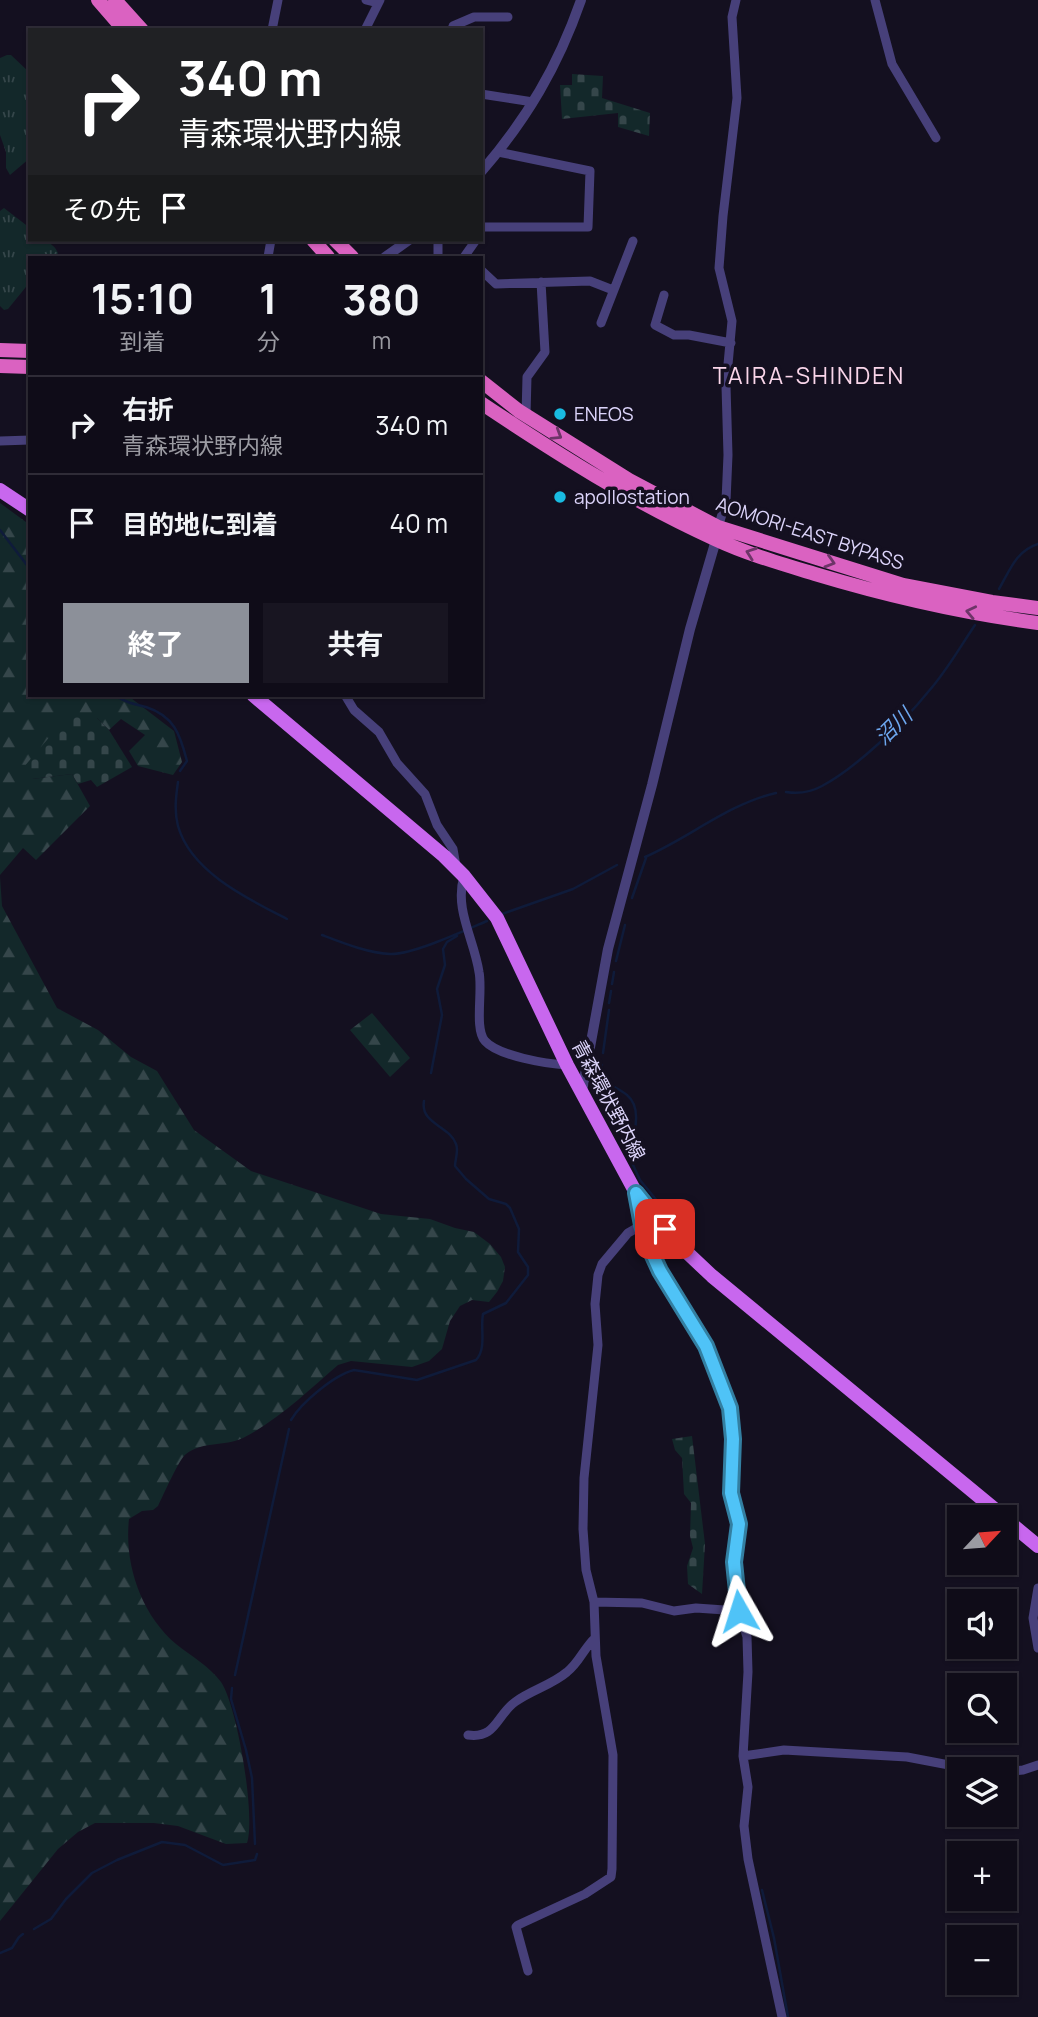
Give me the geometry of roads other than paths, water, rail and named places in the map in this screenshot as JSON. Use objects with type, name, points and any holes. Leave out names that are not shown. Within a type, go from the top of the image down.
[{"type":"highway","points":[[98,0],[122,28]]},
{"type":"highway","points":[[115,0],[140,28]]},
{"type":"highway","points":[[315,242],[327,256]]},
{"type":"highway","points":[[337,242],[351,256]]},
{"type":"highway","points":[[0,350],[28,351]]},
{"type":"highway","points":[[0,366],[28,367]]},
{"type":"highway","name":"AOMORI-EAST BYPASS","points":[[483,383],[526,415],[717,533],[903,585],[1038,608]]},
{"type":"highway","name":"AOMORI-EAST BYPASS","points":[[483,404],[605,483],[783,565],[864,589],[984,615],[1038,623]]},
{"type":"main road","points":[[0,490],[28,509]]},
{"type":"main road","name":"青森環状野内線","points":[[255,697],[409,826],[460,872],[483,898],[502,927],[567,1065],[636,1193],[677,1243],[712,1276],[988,1505]]},
{"type":"main road","name":"青森環状野内線","points":[[1017,1529],[1038,1546]]},
{"type":"street","points":[[272,28],[278,0]]},
{"type":"street","points":[[366,0],[379,2],[366,28]]},
{"type":"street","points":[[483,170],[515,131],[554,66],[581,0]]},
{"type":"street","points":[[582,1091],[608,949],[690,629],[726,502],[729,430],[726,386],[732,321],[719,268],[737,98],[732,17],[736,0]]},
{"type":"street","points":[[875,0],[892,64],[936,138]]},
{"type":"street","points":[[452,28],[474,17],[508,17]]},
{"type":"street","points":[[483,94],[533,102]]},
{"type":"street","points":[[483,227],[588,227],[590,171],[498,152]]},
{"type":"street","points":[[601,323],[633,241]]},
{"type":"street","points":[[386,256],[406,242]]},
{"type":"street","points":[[483,272],[496,284],[590,281],[612,290]]},
{"type":"street","points":[[526,415],[527,377],[545,352],[541,282]]},
{"type":"street","points":[[664,295],[654,325],[674,335],[731,343]]},
{"type":"street","points":[[1,439],[28,440]]},
{"type":"street","points":[[346,697],[354,710],[379,732],[397,762],[425,794],[438,825],[453,849],[460,872],[462,907],[480,972],[478,1026],[481,1037],[488,1044],[522,1058],[544,1064],[567,1065]]},
{"type":"street","points":[[636,1193],[642,1225],[660,1271],[706,1346],[730,1408],[733,1439],[731,1493],[739,1524],[734,1562],[739,1611],[747,1637],[748,1672],[743,1756],[748,1787],[744,1826],[782,2017]]},
{"type":"street","points":[[528,1971],[516,1927],[594,1889],[611,1877],[613,1755],[596,1656],[594,1602],[586,1570],[583,1529],[584,1478],[598,1345],[595,1304],[598,1275],[602,1264],[628,1233],[642,1225]]},
{"type":"street","points":[[1038,1588],[1033,1618],[1038,1648]]},
{"type":"street","points":[[594,1602],[642,1603],[674,1611],[696,1608],[739,1611]]},
{"type":"street","points":[[468,1735],[480,1736],[490,1731],[516,1701],[566,1674],[595,1638]]},
{"type":"street","points":[[743,1756],[784,1750],[907,1757],[947,1765]]},
{"type":"street","points":[[1017,1771],[1038,1765]]},
{"type":"waterway","points":[[0,530],[28,566]]},
{"type":"waterway","name":"沼川","points":[[999,589],[1019,556],[1038,544]]},
{"type":"waterway","name":"沼川","points":[[786,792],[804,792],[822,786],[850,768],[879,744],[935,684],[975,625]]},
{"type":"waterway","points":[[119,697],[156,711],[174,727],[182,742],[187,761],[180,771]]},
{"type":"waterway","points":[[178,782],[178,826],[195,857],[239,893],[287,919]]},
{"type":"waterway","name":"沼川","points":[[645,857],[741,805],[776,793]]},
{"type":"waterway","points":[[632,898],[646,858]]},
{"type":"waterway","name":"沼川","points":[[502,914],[573,889],[617,865]]},
{"type":"waterway","points":[[322,935],[373,952],[390,954],[411,951],[487,921]]},
{"type":"waterway","points":[[616,961],[625,925]]},
{"type":"waterway","points":[[431,1073],[442,1015],[437,989],[445,965],[443,949],[447,942],[457,936]]},
{"type":"waterway","points":[[612,984],[614,972]]},
{"type":"waterway","points":[[609,1003],[611,991]]},
{"type":"waterway","points":[[603,1053],[609,1010]]},
{"type":"waterway","points":[[602,1064],[599,1076],[627,1095],[635,1107],[635,1132],[628,1154],[640,1180],[685,1235]]},
{"type":"waterway","points":[[291,1420],[319,1390],[354,1370],[417,1380],[476,1360],[482,1344],[483,1314],[506,1303],[528,1275],[528,1267],[518,1252],[519,1229],[510,1208],[506,1204],[489,1199],[455,1166],[456,1144],[448,1133],[426,1115],[424,1101]]},
{"type":"waterway","points":[[235,1675],[289,1429]]},
{"type":"waterway","points":[[232,1688],[231,1699],[252,1778],[255,1844]]},
{"type":"waterway","points":[[34,1929],[51,1919],[66,1899],[92,1873],[162,1842],[185,1845],[223,1865],[255,1860],[257,1854]]},
{"type":"waterway","points":[[762,1890],[774,1938],[788,2017]]},
{"type":"waterway","points":[[0,1953],[12,1948],[23,1934]]},
{"type":"place","name":"ENEOS","points":[[560,414]]},
{"type":"place","name":"apollostation","points":[[560,497]]},
{"type":"district","name":"TAIRA-SHINDEN","points":[[809,375]]}]
